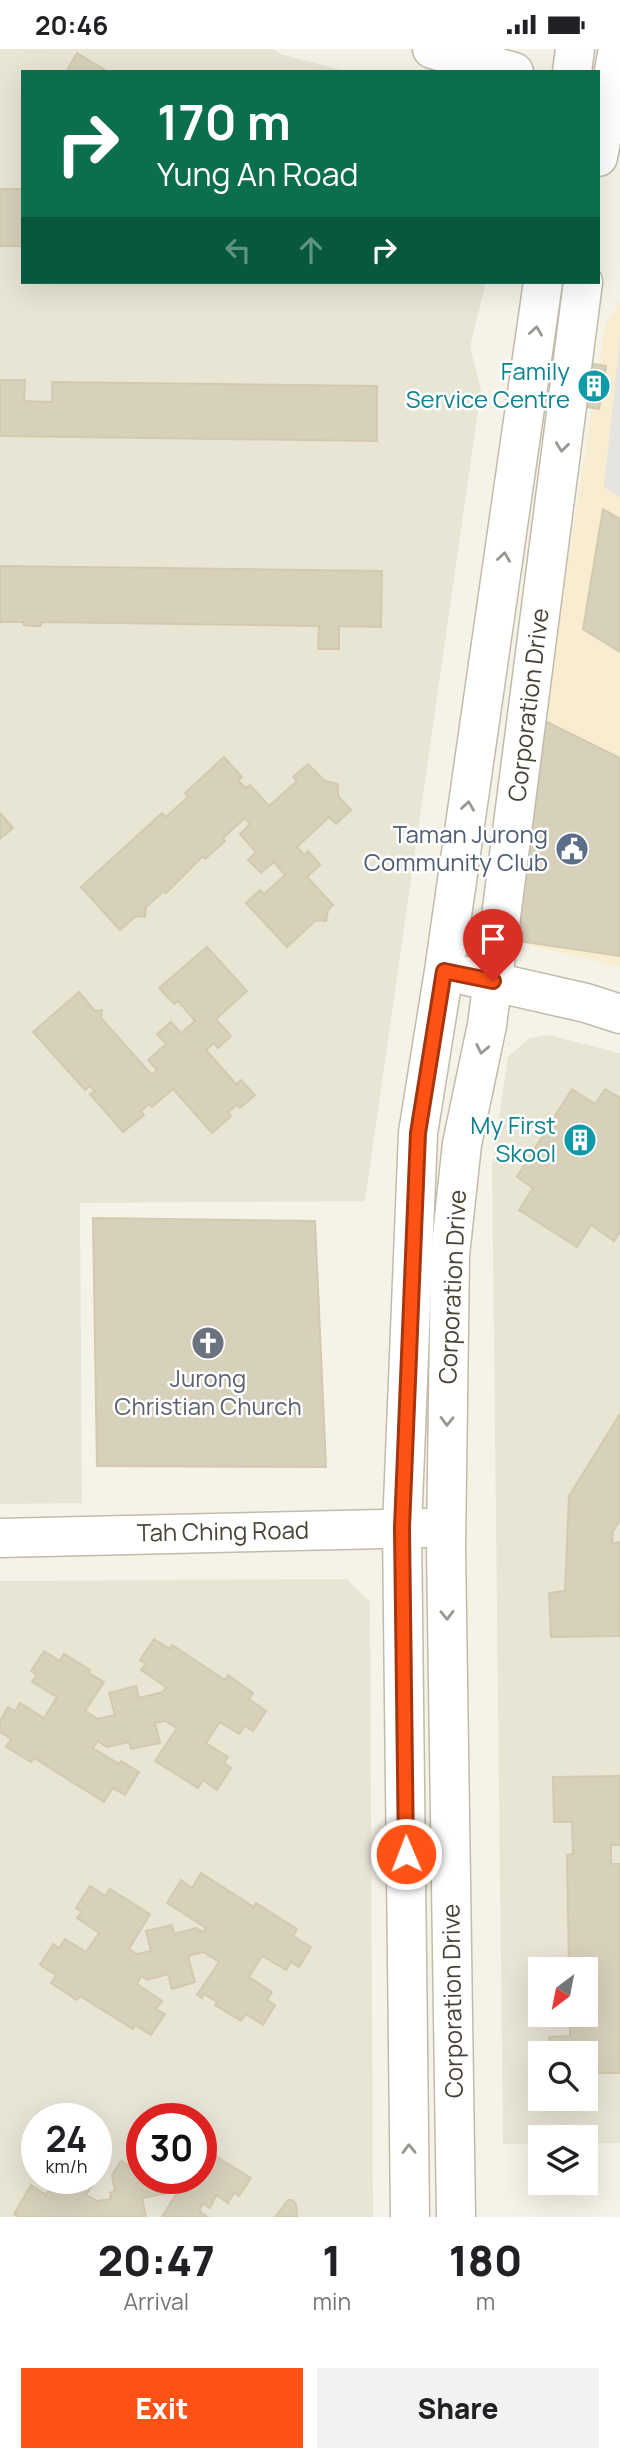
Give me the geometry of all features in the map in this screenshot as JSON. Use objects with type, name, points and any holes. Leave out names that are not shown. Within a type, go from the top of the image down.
[{"type":"street","points":[[432,49],[507,70]]},
{"type":"street","points":[[572,70],[575,49]]},
{"type":"street","points":[[600,145],[618,49]]},
{"type":"street","name":"Corporation Drive","points":[[410,2217],[402,1538],[418,1133],[444,971],[543,284]]},
{"type":"street","name":"Corporation Drive","points":[[456,2217],[446,1538],[450,1255],[462,1144],[487,1025],[583,284]]},
{"type":"street","points":[[444,971],[586,1003],[620,1014]]},
{"type":"street","name":"Tah Ching Road","points":[[0,1538],[446,1538]]},
{"type":"street","name":"Tah Ching Road","points":[[0,1557],[402,1538]]},
{"type":"shaded area","points":[[0,49],[274,49],[280,54],[341,70],[21,70],[21,284],[486,284],[470,347],[481,390],[365,1201],[80,1203],[82,1503],[0,1504]]},
{"type":"shaded area","points":[[620,301],[620,967],[511,940],[605,326]]},
{"type":"shaded area","points":[[620,337],[620,497],[604,487]]},
{"type":"shaded area","points":[[548,1035],[620,1053],[620,2143],[598,2143],[598,2125],[528,2125],[528,2144],[503,2144],[492,1166],[508,1057],[529,1038]]},
{"type":"shaded area","points":[[347,1579],[370,1602],[373,2217],[0,2217],[0,1581]]},
{"type":"building","points":[[77,53],[105,70],[67,70]]},
{"type":"building","points":[[0,189],[21,189],[21,246],[0,246]]},
{"type":"building","name":"Family Service Centre","points":[[588,363],[606,366],[599,409],[580,406]]},
{"type":"building","points":[[0,380],[25,380],[24,401],[52,402],[52,382],[377,386],[377,441],[0,436]]},
{"type":"building","points":[[603,509],[620,519],[620,652],[583,629]]},
{"type":"building","points":[[0,566],[382,571],[381,627],[339,626],[339,649],[318,649],[319,626],[41,622],[41,626],[33,626],[24,625],[23,622],[0,622]]},
{"type":"building","name":"Taman Jurong Community Club","points":[[543,720],[620,758],[620,956],[511,940]]},
{"type":"building","points":[[224,757],[242,777],[238,781],[246,788],[250,785],[269,806],[297,781],[293,777],[308,764],[325,781],[338,784],[338,796],[351,810],[336,824],[329,817],[297,847],[304,855],[308,851],[320,865],[307,877],[333,905],[328,910],[326,921],[316,920],[287,947],[246,903],[260,890],[264,894],[285,875],[274,862],[261,873],[248,860],[256,852],[240,834],[250,824],[245,818],[205,859],[203,856],[166,893],[164,891],[146,907],[145,917],[136,916],[120,930],[81,887],[162,813],[166,817],[188,797],[185,793]]},
{"type":"building","points":[[0,813],[13,828],[0,839]]},
{"type":"building","points":[[207,947],[247,991],[216,1019],[231,1036],[218,1048],[214,1043],[206,1050],[236,1084],[241,1080],[255,1095],[240,1108],[237,1105],[228,1112],[231,1116],[212,1133],[173,1089],[152,1107],[149,1104],[141,1111],[144,1115],[123,1132],[90,1094],[95,1091],[90,1086],[85,1090],[33,1032],[79,992],[95,1011],[102,1010],[101,1018],[152,1075],[157,1070],[148,1060],[166,1044],[157,1034],[171,1022],[181,1033],[195,1021],[178,1001],[174,1004],[159,988]]},
{"type":"building","name":"My First Skool","points":[[572,1089],[595,1104],[605,1089],[620,1098],[620,1232],[614,1241],[591,1225],[577,1247],[519,1210],[533,1188],[517,1177]]},
{"type":"building","name":"Jurong Christian Church","points":[[93,1218],[315,1221],[326,1467],[97,1466]]},
{"type":"building","points":[[620,1414],[620,1521],[613,1531],[612,1544],[620,1542],[619,1636],[551,1637],[549,1593],[565,1591],[569,1496]]},
{"type":"building","points":[[154,1639],[170,1649],[172,1645],[225,1680],[228,1675],[253,1693],[249,1699],[266,1711],[253,1731],[245,1726],[239,1734],[220,1722],[206,1743],[228,1757],[224,1763],[231,1768],[217,1790],[203,1780],[198,1788],[155,1761],[177,1728],[165,1721],[155,1723],[160,1743],[131,1749],[129,1742],[107,1747],[98,1741],[93,1748],[119,1764],[121,1761],[139,1772],[125,1795],[113,1788],[104,1802],[34,1758],[31,1762],[6,1747],[11,1739],[0,1732],[0,1721],[8,1707],[15,1711],[20,1703],[44,1718],[57,1697],[32,1682],[37,1675],[31,1671],[44,1651],[60,1661],[64,1654],[104,1682],[85,1711],[98,1719],[115,1715],[109,1693],[136,1686],[139,1698],[163,1692],[166,1687],[141,1670],[146,1664],[140,1660]]},
{"type":"building","points":[[620,1776],[620,1845],[611,1845],[611,1864],[620,1864],[620,2073],[598,2073],[598,2041],[549,2041],[549,2037],[570,2036],[570,2027],[598,2027],[598,1957],[569,1957],[567,1855],[573,1854],[572,1822],[554,1822],[553,1777]]},
{"type":"building","points":[[201,1873],[254,1907],[256,1903],[297,1929],[293,1936],[311,1947],[299,1967],[291,1962],[286,1970],[262,1956],[249,1977],[272,1992],[267,2000],[275,2005],[263,2025],[246,2014],[241,2021],[215,2005],[217,2002],[204,1994],[202,1998],[197,1995],[219,1962],[203,1952],[188,1956],[195,1982],[172,1989],[168,1974],[147,1980],[141,1976],[137,1984],[162,2001],[156,2009],[165,2014],[151,2035],[135,2025],[133,2029],[80,1996],[77,2000],[51,1983],[56,1975],[40,1965],[53,1944],[59,1948],[65,1939],[86,1952],[99,1933],[77,1918],[82,1912],[76,1908],[90,1886],[105,1896],[110,1889],[150,1914],[129,1949],[137,1954],[151,1951],[146,1931],[172,1925],[174,1934],[196,1928],[203,1932],[206,1928],[167,1903],[181,1880],[192,1888]]},
{"type":"building","points":[[217,2157],[251,2178],[239,2196],[234,2193],[228,2203],[216,2195],[210,2208],[203,2204],[199,2211],[208,2217],[162,2217],[176,2194],[217,2194]]},
{"type":"building","points":[[121,2161],[126,2164],[126,2194],[163,2194],[142,2198],[146,2216],[20,2217],[14,2214],[26,2194],[87,2194],[97,2201],[111,2199],[110,2194],[115,2191],[112,2175]]},
{"type":"building","points":[[288,2200],[296,2204],[297,2217],[275,2217]]},
{"type":"place","name":"Family Service Centre","points":[[594,386]]},
{"type":"place","name":"Taman Jurong Community Club","points":[[572,849]]},
{"type":"place","name":"My First Skool","points":[[580,1140]]},
{"type":"place","name":"Jurong Christian Church","points":[[208,1343]]},
{"type":"route","points":[[406,1854],[402,1528],[418,1133],[444,971],[493,981]]}]
